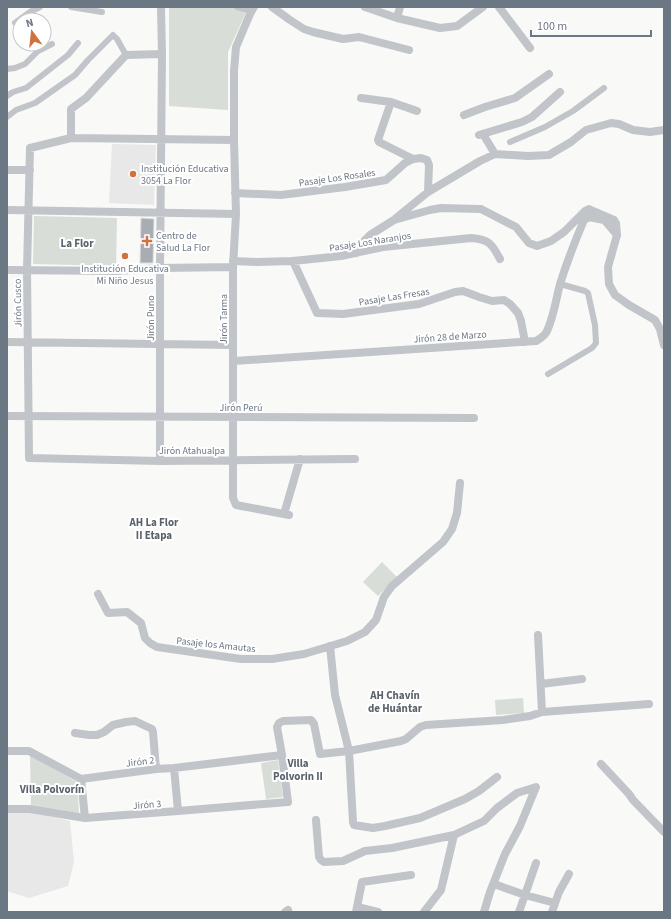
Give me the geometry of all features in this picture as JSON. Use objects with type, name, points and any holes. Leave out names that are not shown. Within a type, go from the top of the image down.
[{"type":"street","points":[[30,12],[40,7]]},
{"type":"street","points":[[71,7],[102,12]]},
{"type":"street","name":"Jirón Puno","points":[[160,461],[162,139],[161,7]]},
{"type":"street","points":[[237,7],[253,9]]},
{"type":"street","points":[[272,7],[304,29],[313,32],[343,39],[359,37],[408,50]]},
{"type":"street","points":[[365,7],[397,18],[440,28],[457,26],[483,7]]},
{"type":"street","points":[[397,18],[400,7]]},
{"type":"street","points":[[499,7],[530,48]]},
{"type":"street","name":"Jirón Tarma","points":[[253,9],[236,46],[234,140],[236,214],[233,264],[233,498],[236,505],[286,515],[300,459]]},
{"type":"street","points":[[7,117],[16,110],[35,103],[75,75],[113,36],[117,39],[126,55]]},
{"type":"street","points":[[7,96],[13,92],[26,88],[68,55],[78,43]]},
{"type":"street","points":[[7,69],[25,64],[37,52]]},
{"type":"street","points":[[162,54],[126,55],[86,98],[71,110],[71,138],[234,140]]},
{"type":"street","points":[[464,115],[515,98],[549,74]]},
{"type":"street","points":[[510,142],[573,111],[604,88]]},
{"type":"street","points":[[495,154],[481,135],[522,122],[532,117],[560,92]]},
{"type":"street","points":[[361,98],[391,102],[417,111]]},
{"type":"street","points":[[391,102],[378,140],[413,159],[421,158],[428,162],[428,192]]},
{"type":"street","points":[[356,253],[370,235],[394,220],[428,192],[480,161],[495,154],[528,156],[549,155],[571,142],[586,130],[611,123],[619,124],[633,130],[650,132],[664,130]]},
{"type":"street","name":"Jirón Cusco","points":[[29,458],[27,270],[30,148],[71,138]]},
{"type":"street","name":"Pasaje Los Rosales","points":[[235,192],[281,195],[345,188],[386,180],[405,163],[413,159]]},
{"type":"street","points":[[7,170],[30,170]]},
{"type":"street","points":[[394,220],[441,208],[479,208],[516,227],[529,242],[537,246],[551,241],[564,232],[585,211],[589,210],[614,220],[617,235],[608,266],[609,284],[615,294],[629,306],[654,320],[660,328],[664,345]]},
{"type":"street","points":[[7,210],[236,214]]},
{"type":"street","name":"Jirón 28 de Marzo","points":[[234,361],[536,341],[547,332],[560,284],[584,220],[589,217],[604,220],[617,235]]},
{"type":"street","name":"Pasaje Los Naranjos","points":[[7,270],[114,271],[293,261],[341,256],[383,247],[471,238],[480,238],[487,241],[493,246],[500,259]]},
{"type":"street","name":"Pasaje Las Fresas","points":[[293,261],[317,312],[344,314],[419,304],[455,292],[463,291],[492,301],[504,300],[510,304],[518,313],[525,342]]},
{"type":"street","points":[[548,374],[592,348],[596,343],[595,325],[588,293],[560,284]]},
{"type":"street","points":[[7,342],[234,345]]},
{"type":"street","name":"Jirón Perú","points":[[7,416],[474,418]]},
{"type":"street","name":"Jirón Atahualpa","points":[[29,458],[160,461],[355,459]]},
{"type":"street","name":"Pasaje los Amautas","points":[[98,594],[108,613],[127,612],[141,623],[145,638],[157,647],[241,659],[272,659],[304,654],[347,641],[365,632],[376,620],[384,597],[392,586],[443,542],[452,529],[457,513],[460,484]]},
{"type":"street","points":[[538,635],[542,712]]},
{"type":"street","points":[[330,646],[335,695],[349,751],[354,825],[373,828],[420,818],[465,800],[497,777]]},
{"type":"street","points":[[541,684],[582,679]]},
{"type":"street","points":[[282,756],[277,727],[279,723],[283,721],[311,720],[314,724],[320,754],[349,751],[401,742],[420,727],[426,725],[503,720],[530,716],[542,712],[649,704]]},
{"type":"street","points":[[75,733],[97,735],[113,725],[135,721],[152,729],[156,769]]},
{"type":"street","points":[[7,751],[29,751],[81,779],[85,818]]},
{"type":"street","name":"Jirón 2","points":[[81,779],[156,769],[282,756]]},
{"type":"street","name":"Jirón 3","points":[[7,809],[30,809],[85,818],[288,802],[282,756]]},
{"type":"street","points":[[601,764],[664,832]]},
{"type":"street","points":[[174,768],[178,811]]},
{"type":"street","points":[[316,820],[319,857],[324,862],[343,861],[365,851],[392,848],[454,835],[484,821],[497,808],[517,793],[536,787],[520,826],[505,854],[484,912]]},
{"type":"street","points":[[424,912],[441,890],[454,835]]},
{"type":"street","points":[[519,912],[536,863]]},
{"type":"street","points":[[552,912],[559,892],[569,874]]},
{"type":"street","points":[[378,912],[357,910],[362,882],[410,875]]},
{"type":"street","points":[[494,884],[525,895],[555,903]]},
{"type":"shaded area","points":[[169,7],[235,7],[247,10],[228,52],[228,110],[169,106]]},
{"type":"shaded area","name":"Institución Educativa 3054 La Flor","points":[[112,144],[156,145],[154,205],[109,203]]},
{"type":"shaded area","points":[[34,216],[117,218],[116,266],[33,264]]},
{"type":"shaded area","points":[[382,562],[397,577],[378,596],[363,582]]},
{"type":"shaded area","points":[[523,698],[524,713],[496,715],[495,700]]},
{"type":"shaded area","points":[[30,755],[77,782],[79,813],[31,805]]},
{"type":"shaded area","points":[[278,760],[283,797],[266,799],[261,763]]},
{"type":"shaded area","points":[[28,811],[70,821],[74,862],[68,886],[29,898],[7,891],[7,813]]},
{"type":"building","name":"Centro de Salud La Flor","points":[[141,218],[154,219],[153,263],[140,263]]},
{"type":"place","name":"Institución Educativa 3054 La Flor","points":[[133,174]]},
{"type":"place","name":"Centro de Salud La Flor","points":[[147,241]]},
{"type":"place","name":"Institución Educativa Mi Niño Jesus","points":[[125,256]]},
{"type":"district","name":"La Flor","points":[[77,243]]},
{"type":"district","name":"AH La Flor II Etapa","points":[[154,528]]},
{"type":"district","name":"AH Chavín de Huántar","points":[[395,701]]},
{"type":"district","name":"Villa Polvorin II","points":[[298,769]]},
{"type":"district","name":"Villa Polvorín","points":[[52,789]]}]
